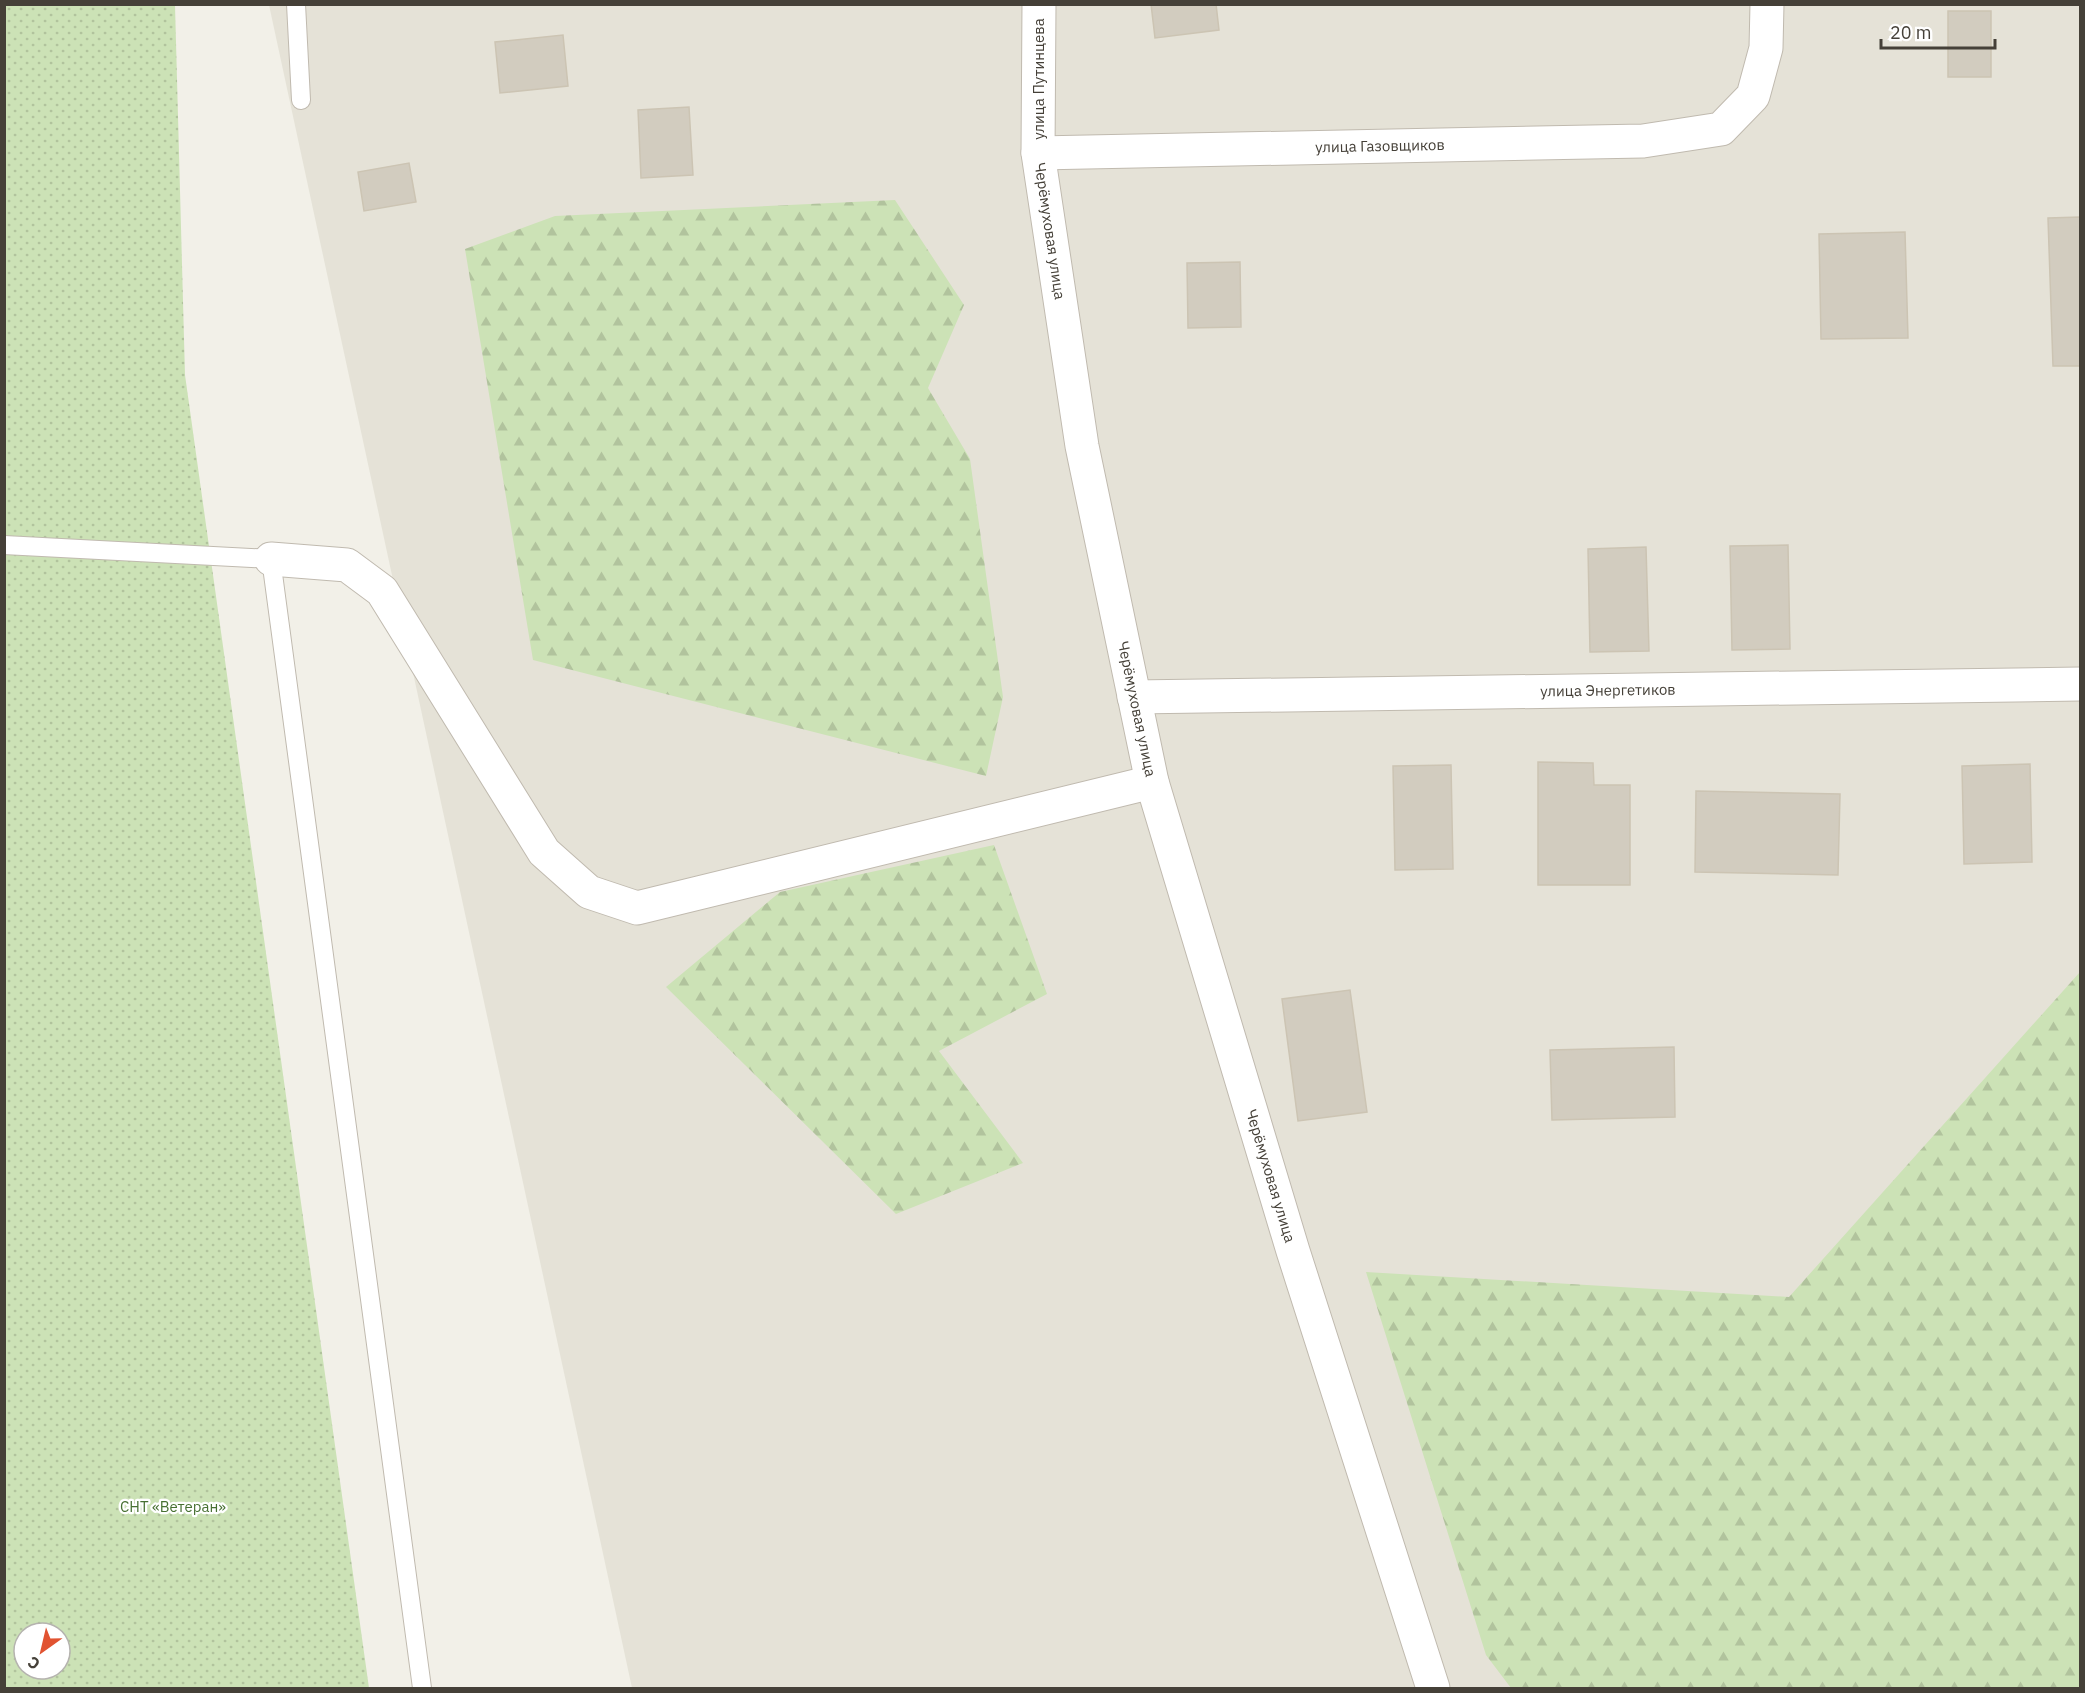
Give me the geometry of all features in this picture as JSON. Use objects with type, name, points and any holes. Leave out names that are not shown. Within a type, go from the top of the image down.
[{"type":"street","name":"улица Путинцева","points":[[1038,153],[1039,4]]},
{"type":"street","name":"улица Газовщиков","points":[[1038,153],[1643,141],[1721,129],[1753,96],[1766,48],[1767,4]]},
{"type":"street","name":"Черёмуховая улица","points":[[1038,153],[1082,447],[1152,782],[1293,1251],[1433,1689]]},
{"type":"street","points":[[271,559],[347,566],[382,591],[544,852],[590,892],[637,908],[1152,782]]},
{"type":"street","name":"улица Энергетиков","points":[[1134,697],[2080,684]]},
{"type":"lane","points":[[296,4],[301,100]]},
{"type":"lane","points":[[4,545],[271,559],[422,1689]]},
{"type":"shaded area","points":[[269,5],[2080,5],[2080,1068],[1518,1688],[632,1688]]},
{"type":"green space","name":"СНТ «Ветеран»","points":[[5,5],[175,5],[185,375],[369,1688],[5,1688]]},
{"type":"green space","points":[[895,200],[964,305],[928,388],[970,459],[1003,697],[986,776],[533,660],[465,249],[555,216]]},
{"type":"green space","points":[[994,845],[1047,994],[939,1051],[1023,1163],[896,1214],[666,987],[780,892]]},
{"type":"green space","points":[[2080,972],[2080,1688],[1511,1688],[1486,1655],[1366,1272],[1789,1297]]},
{"type":"building","points":[[1151,4],[1216,4],[1219,30],[1155,38]]},
{"type":"building","points":[[1948,11],[1991,11],[1991,77],[1948,77]]},
{"type":"building","points":[[563,35],[568,86],[500,93],[495,42]]},
{"type":"building","points":[[689,107],[693,175],[641,178],[638,110]]},
{"type":"building","points":[[409,163],[416,202],[364,211],[358,172]]},
{"type":"building","points":[[2080,217],[2080,366],[2053,366],[2048,218]]},
{"type":"building","points":[[1905,232],[1908,338],[1821,339],[1819,234]]},
{"type":"building","points":[[1240,262],[1241,327],[1188,328],[1187,263]]},
{"type":"building","points":[[1788,545],[1790,649],[1732,650],[1730,546]]},
{"type":"building","points":[[1646,547],[1649,651],[1590,652],[1588,549]]},
{"type":"building","points":[[1538,762],[1593,763],[1594,785],[1630,785],[1630,885],[1538,885]]},
{"type":"building","points":[[2030,764],[2032,862],[1964,864],[1962,766]]},
{"type":"building","points":[[1451,765],[1453,869],[1395,870],[1393,766]]},
{"type":"building","points":[[1696,791],[1840,794],[1838,875],[1695,872]]},
{"type":"building","points":[[1350,990],[1367,1112],[1298,1121],[1282,999]]},
{"type":"building","points":[[1674,1047],[1675,1117],[1552,1120],[1550,1050]]}]
